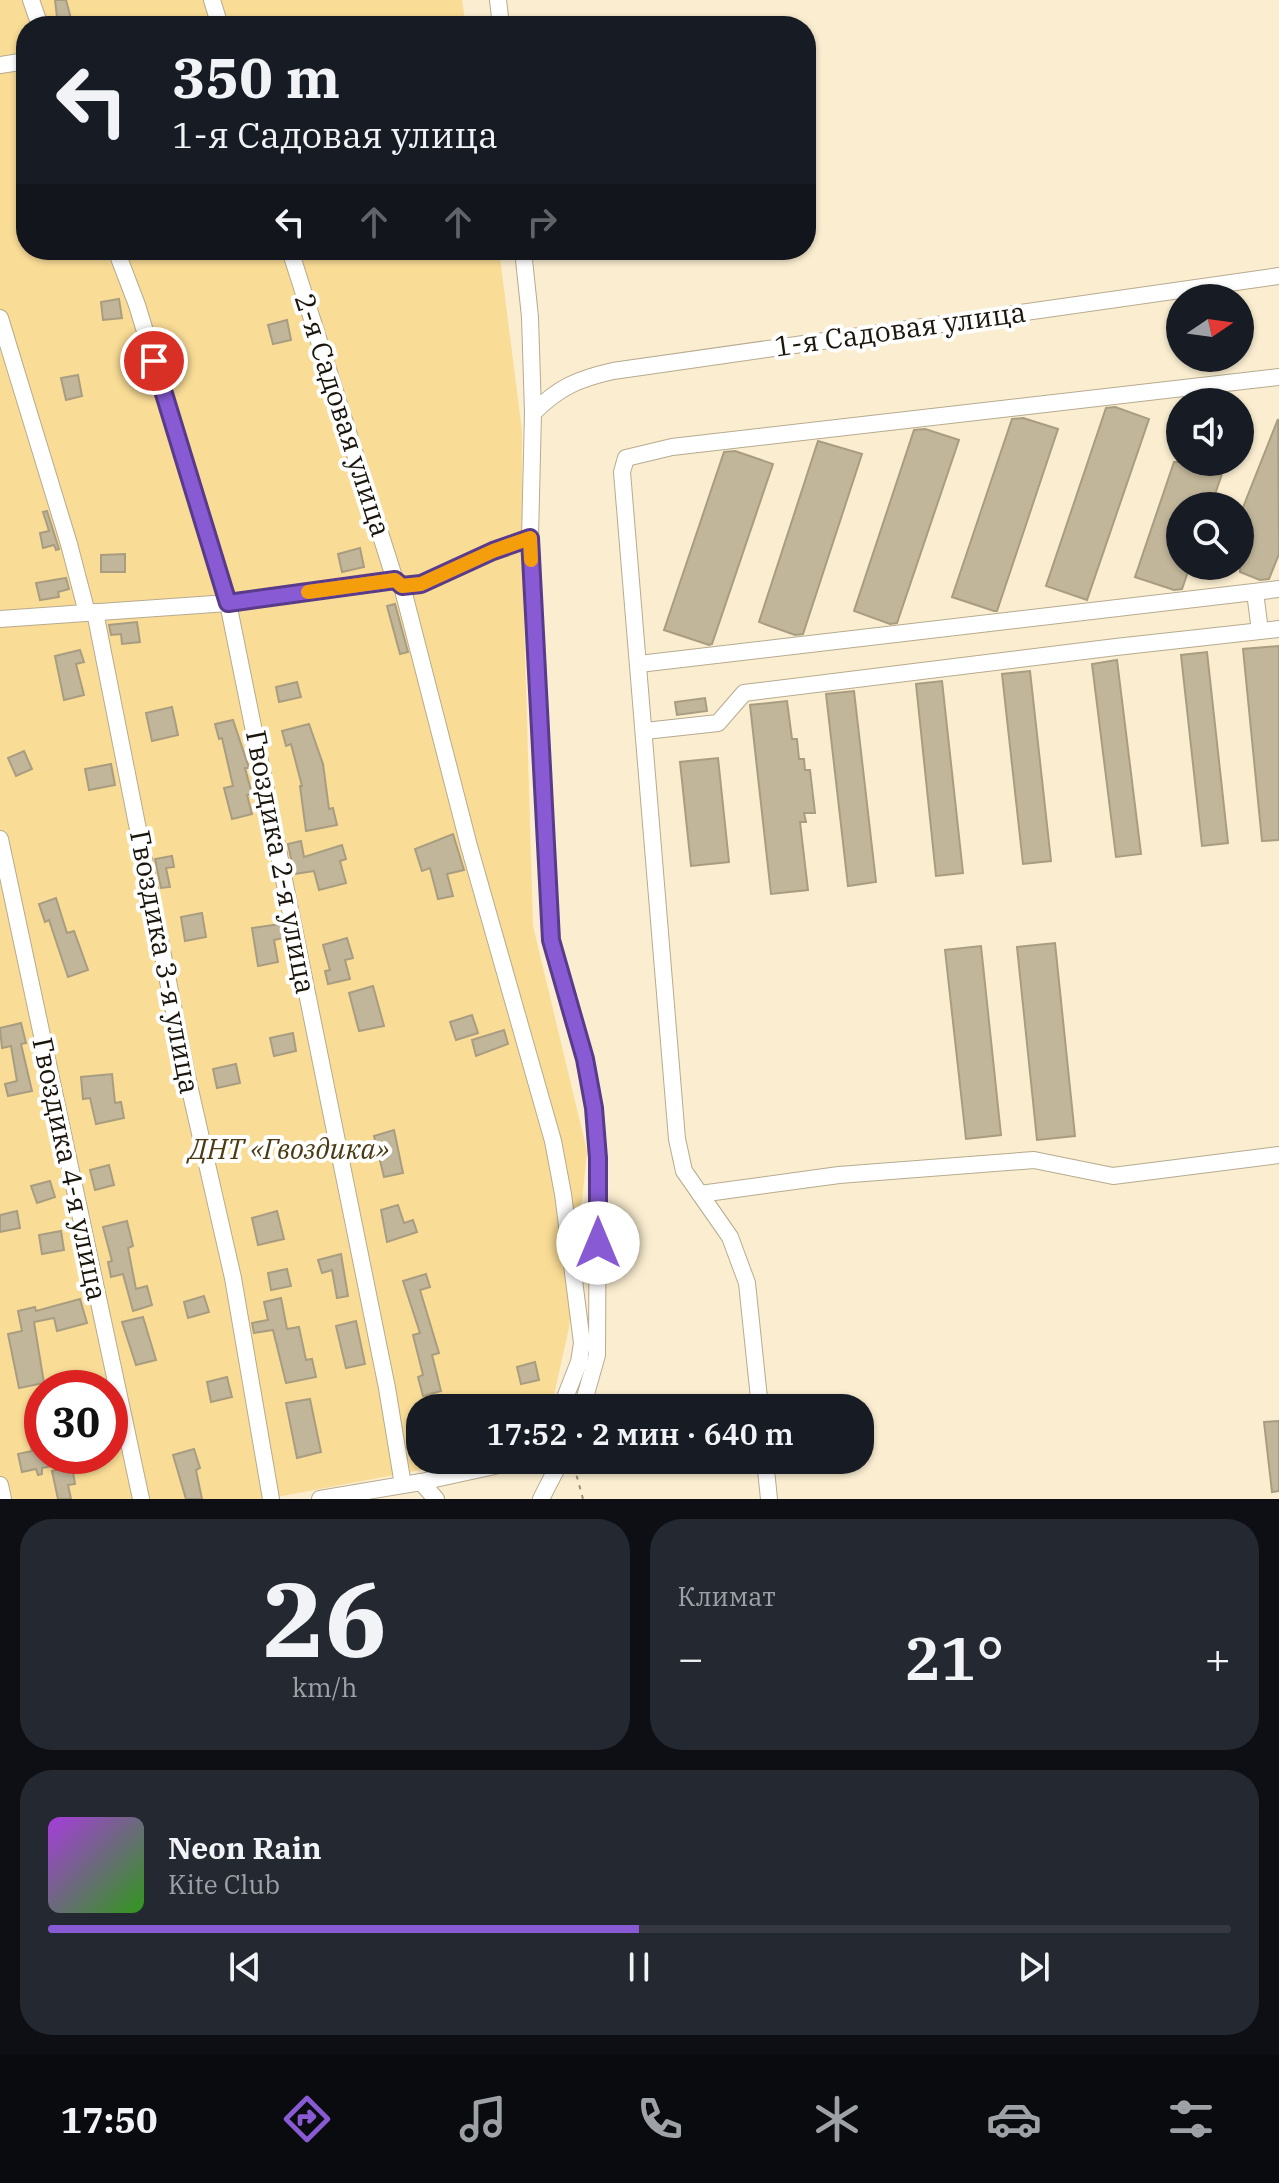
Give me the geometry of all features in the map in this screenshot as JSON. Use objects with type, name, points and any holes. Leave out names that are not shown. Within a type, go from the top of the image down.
[{"type":"street","name":"Гвоздика 2-я улица","points":[[120,260],[137,305],[228,603],[387,1388],[403,1485]]},
{"type":"street","name":"2-я Садовая улица","points":[[293,260],[398,583],[553,1141],[582,1343],[579,1362],[566,1394]]},
{"type":"street","points":[[524,260],[530,317],[533,413],[530,538],[551,940],[585,1059],[594,1108],[598,1158],[597,1355],[586,1394]]},
{"type":"street","name":"1-я Садовая улица","points":[[533,413],[563,386],[613,371],[1279,276]]},
{"type":"street","name":"Гвоздика 3-я улица","points":[[0,318],[91,613],[186,1072],[233,1278],[271,1499]]},
{"type":"street","points":[[759,1394],[747,1283],[730,1237],[684,1171],[677,1139],[622,472],[626,458],[672,447],[1279,377]]},
{"type":"street","points":[[0,619],[228,603],[398,583],[421,584],[493,551],[530,538]]},
{"type":"street","points":[[639,664],[1279,589]]},
{"type":"street","points":[[1255,592],[1260,631]]},
{"type":"street","points":[[645,731],[718,723],[744,693],[1279,629]]},
{"type":"street","name":"Гвоздика 4-я улица","points":[[0,839],[141,1499]]},
{"type":"street","points":[[700,1194],[839,1175],[1034,1160],[1113,1176],[1279,1155]]},
{"type":"street","points":[[320,1499],[458,1474]]},
{"type":"street","points":[[541,1499],[554,1474]]},
{"type":"street","points":[[766,1474],[769,1499]]},
{"type":"street","points":[[421,1482],[436,1499]]},
{"type":"street","points":[[0,1485],[3,1499]]},
{"type":"path","points":[[576,1474],[583,1499]]},
{"type":"green space","name":"ДНТ «Гвоздика»","points":[[0,0],[462,0],[464,16],[16,16],[16,260],[500,260],[522,431],[522,552],[533,926],[587,1151],[569,1328],[554,1394],[406,1394],[406,1473],[266,1499],[0,1499]]},
{"type":"building","points":[[55,0],[66,0],[70,16],[57,16]]},
{"type":"building","points":[[119,299],[122,318],[103,320],[101,302]]},
{"type":"building","points":[[287,320],[291,340],[273,344],[268,325]]},
{"type":"building","points":[[78,375],[82,396],[66,400],[61,378]]},
{"type":"building","points":[[1115,407],[1149,419],[1087,600],[1046,586],[1106,408]]},
{"type":"building","points":[[1023,418],[1058,429],[997,611],[994,611],[952,597],[1012,419]]},
{"type":"building","points":[[1278,419],[1279,554],[1269,579],[1254,578],[1254,492],[1249,492]]},
{"type":"building","points":[[925,429],[959,440],[897,623],[890,624],[854,611],[914,430]]},
{"type":"building","points":[[818,441],[862,454],[803,634],[795,635],[759,622]]},
{"type":"building","points":[[735,451],[773,464],[712,644],[709,645],[664,630],[724,452]]},
{"type":"building","points":[[1169,476],[1221,476],[1216,492],[1166,492],[1166,580],[1185,580],[1182,589],[1174,590],[1135,577]]},
{"type":"building","points":[[47,511],[59,549],[56,550],[54,545],[43,548],[40,533],[49,531],[43,512]]},
{"type":"building","points":[[360,548],[364,567],[342,572],[338,554]]},
{"type":"building","points":[[125,554],[125,572],[101,572],[101,555]]},
{"type":"building","points":[[66,578],[69,589],[58,592],[59,597],[40,600],[36,583]]},
{"type":"building","points":[[395,604],[408,652],[400,654],[387,606]]},
{"type":"building","points":[[137,622],[140,642],[122,644],[121,634],[111,635],[109,625]]},
{"type":"building","points":[[1279,646],[1279,840],[1262,841],[1243,649]]},
{"type":"building","points":[[80,650],[84,662],[76,664],[84,695],[64,700],[55,656]]},
{"type":"building","points":[[1207,652],[1228,843],[1202,846],[1181,655]]},
{"type":"building","points":[[1117,660],[1141,854],[1116,857],[1092,664]]},
{"type":"building","points":[[1030,671],[1051,861],[1023,864],[1002,674]]},
{"type":"building","points":[[942,681],[963,873],[936,876],[916,684]]},
{"type":"building","points":[[297,682],[301,697],[279,702],[276,687]]},
{"type":"building","points":[[854,691],[876,882],[848,886],[826,694]]},
{"type":"building","points":[[705,698],[707,711],[677,715],[675,702]]},
{"type":"building","points":[[787,701],[792,739],[797,739],[799,759],[804,759],[805,770],[810,770],[815,813],[804,813],[806,822],[800,822],[808,890],[771,894],[750,705]]},
{"type":"building","points":[[172,707],[178,735],[152,741],[146,713]]},
{"type":"building","points":[[233,720],[249,768],[245,768],[252,794],[247,795],[252,814],[232,819],[224,788],[233,786],[222,738],[219,739],[215,724]]},
{"type":"building","points":[[309,724],[323,764],[329,809],[333,808],[337,825],[306,831],[302,786],[291,744],[286,746],[282,731]]},
{"type":"building","points":[[24,751],[32,769],[16,776],[8,758]]},
{"type":"building","points":[[718,758],[729,862],[691,866],[680,762]]},
{"type":"building","points":[[111,764],[115,785],[89,790],[85,769]]},
{"type":"building","points":[[453,834],[464,870],[447,874],[453,896],[438,899],[430,868],[422,871],[415,849]]},
{"type":"building","points":[[301,841],[304,857],[342,845],[346,859],[340,861],[346,883],[319,890],[314,871],[294,874],[288,844]]},
{"type":"building","points":[[172,856],[174,867],[166,868],[170,887],[161,888],[155,859]]},
{"type":"building","points":[[56,898],[67,933],[74,931],[88,970],[68,977],[49,920],[45,922],[39,904]]},
{"type":"building","points":[[202,913],[206,937],[185,941],[181,917]]},
{"type":"building","points":[[281,924],[283,938],[274,940],[278,962],[258,966],[252,928]]},
{"type":"building","points":[[347,938],[353,958],[345,960],[350,979],[328,984],[325,971],[330,970],[323,945]]},
{"type":"building","points":[[1055,943],[1075,1136],[1037,1140],[1017,947]]},
{"type":"building","points":[[981,946],[1001,1135],[966,1139],[945,950]]},
{"type":"building","points":[[373,986],[384,1026],[359,1031],[349,993]]},
{"type":"building","points":[[472,1015],[478,1033],[456,1040],[450,1022]]},
{"type":"building","points":[[21,1023],[26,1043],[21,1044],[32,1091],[8,1096],[5,1084],[17,1081],[11,1046],[2,1048],[0,1028]]},
{"type":"building","points":[[504,1030],[508,1044],[476,1056],[472,1040]]},
{"type":"building","points":[[293,1033],[296,1051],[274,1056],[270,1038]]},
{"type":"building","points":[[236,1064],[240,1083],[217,1088],[213,1069]]},
{"type":"building","points":[[112,1074],[115,1103],[121,1102],[124,1118],[96,1124],[90,1098],[83,1099],[81,1077]]},
{"type":"building","points":[[394,1130],[403,1173],[384,1177],[374,1136]]},
{"type":"building","points":[[109,1165],[114,1185],[95,1190],[90,1170]]},
{"type":"building","points":[[50,1181],[55,1197],[37,1203],[31,1186]]},
{"type":"building","points":[[398,1205],[404,1223],[413,1220],[417,1232],[387,1242],[381,1210]]},
{"type":"building","points":[[17,1211],[20,1228],[0,1232],[0,1215]]},
{"type":"building","points":[[277,1211],[284,1239],[258,1245],[252,1218]]},
{"type":"building","points":[[127,1221],[133,1246],[128,1248],[136,1289],[147,1286],[152,1305],[133,1311],[123,1274],[111,1277],[108,1262],[112,1261],[103,1227]]},
{"type":"building","points":[[61,1231],[64,1250],[42,1254],[39,1235]]},
{"type":"building","points":[[341,1254],[348,1296],[337,1298],[332,1270],[322,1273],[318,1260]]},
{"type":"building","points":[[287,1269],[291,1286],[271,1290],[268,1273]]},
{"type":"building","points":[[426,1274],[430,1287],[420,1290],[439,1353],[432,1355],[441,1391],[422,1394],[418,1377],[423,1375],[413,1335],[420,1333],[403,1281]]},
{"type":"building","points":[[204,1296],[209,1312],[188,1318],[184,1302]]},
{"type":"building","points":[[281,1298],[287,1329],[299,1327],[306,1360],[312,1359],[316,1377],[286,1383],[273,1330],[254,1333],[252,1323],[268,1320],[264,1302]]},
{"type":"building","points":[[80,1299],[87,1323],[57,1331],[54,1318],[34,1322],[42,1370],[24,1370],[24,1387],[19,1388],[8,1334],[22,1331],[18,1311],[35,1307],[36,1311]]},
{"type":"building","points":[[143,1317],[156,1360],[136,1365],[122,1322]]},
{"type":"building","points":[[356,1321],[365,1364],[346,1368],[336,1326]]},
{"type":"building","points":[[535,1362],[539,1380],[521,1384],[517,1367]]},
{"type":"building","points":[[227,1377],[232,1397],[211,1402],[207,1382]]},
{"type":"building","points":[[310,1399],[321,1452],[297,1458],[286,1403]]},
{"type":"building","points":[[1279,1421],[1279,1491],[1272,1492],[1264,1422]]},
{"type":"building","points":[[194,1449],[200,1468],[196,1470],[202,1499],[186,1499],[173,1455]]},
{"type":"building","points":[[24,1453],[24,1472],[22,1472],[18,1454]]},
{"type":"building","points":[[53,1474],[73,1474],[75,1484],[68,1485],[71,1499],[58,1499]]},
{"type":"slow traffic","points":[[308,592],[395,580],[402,586],[421,584],[493,551],[530,538],[531,560]]},
{"type":"route","points":[[154,361],[228,603],[395,580],[402,586],[421,584],[493,551],[530,538],[551,940],[585,1059],[594,1108],[598,1158],[598,1243]]}]
